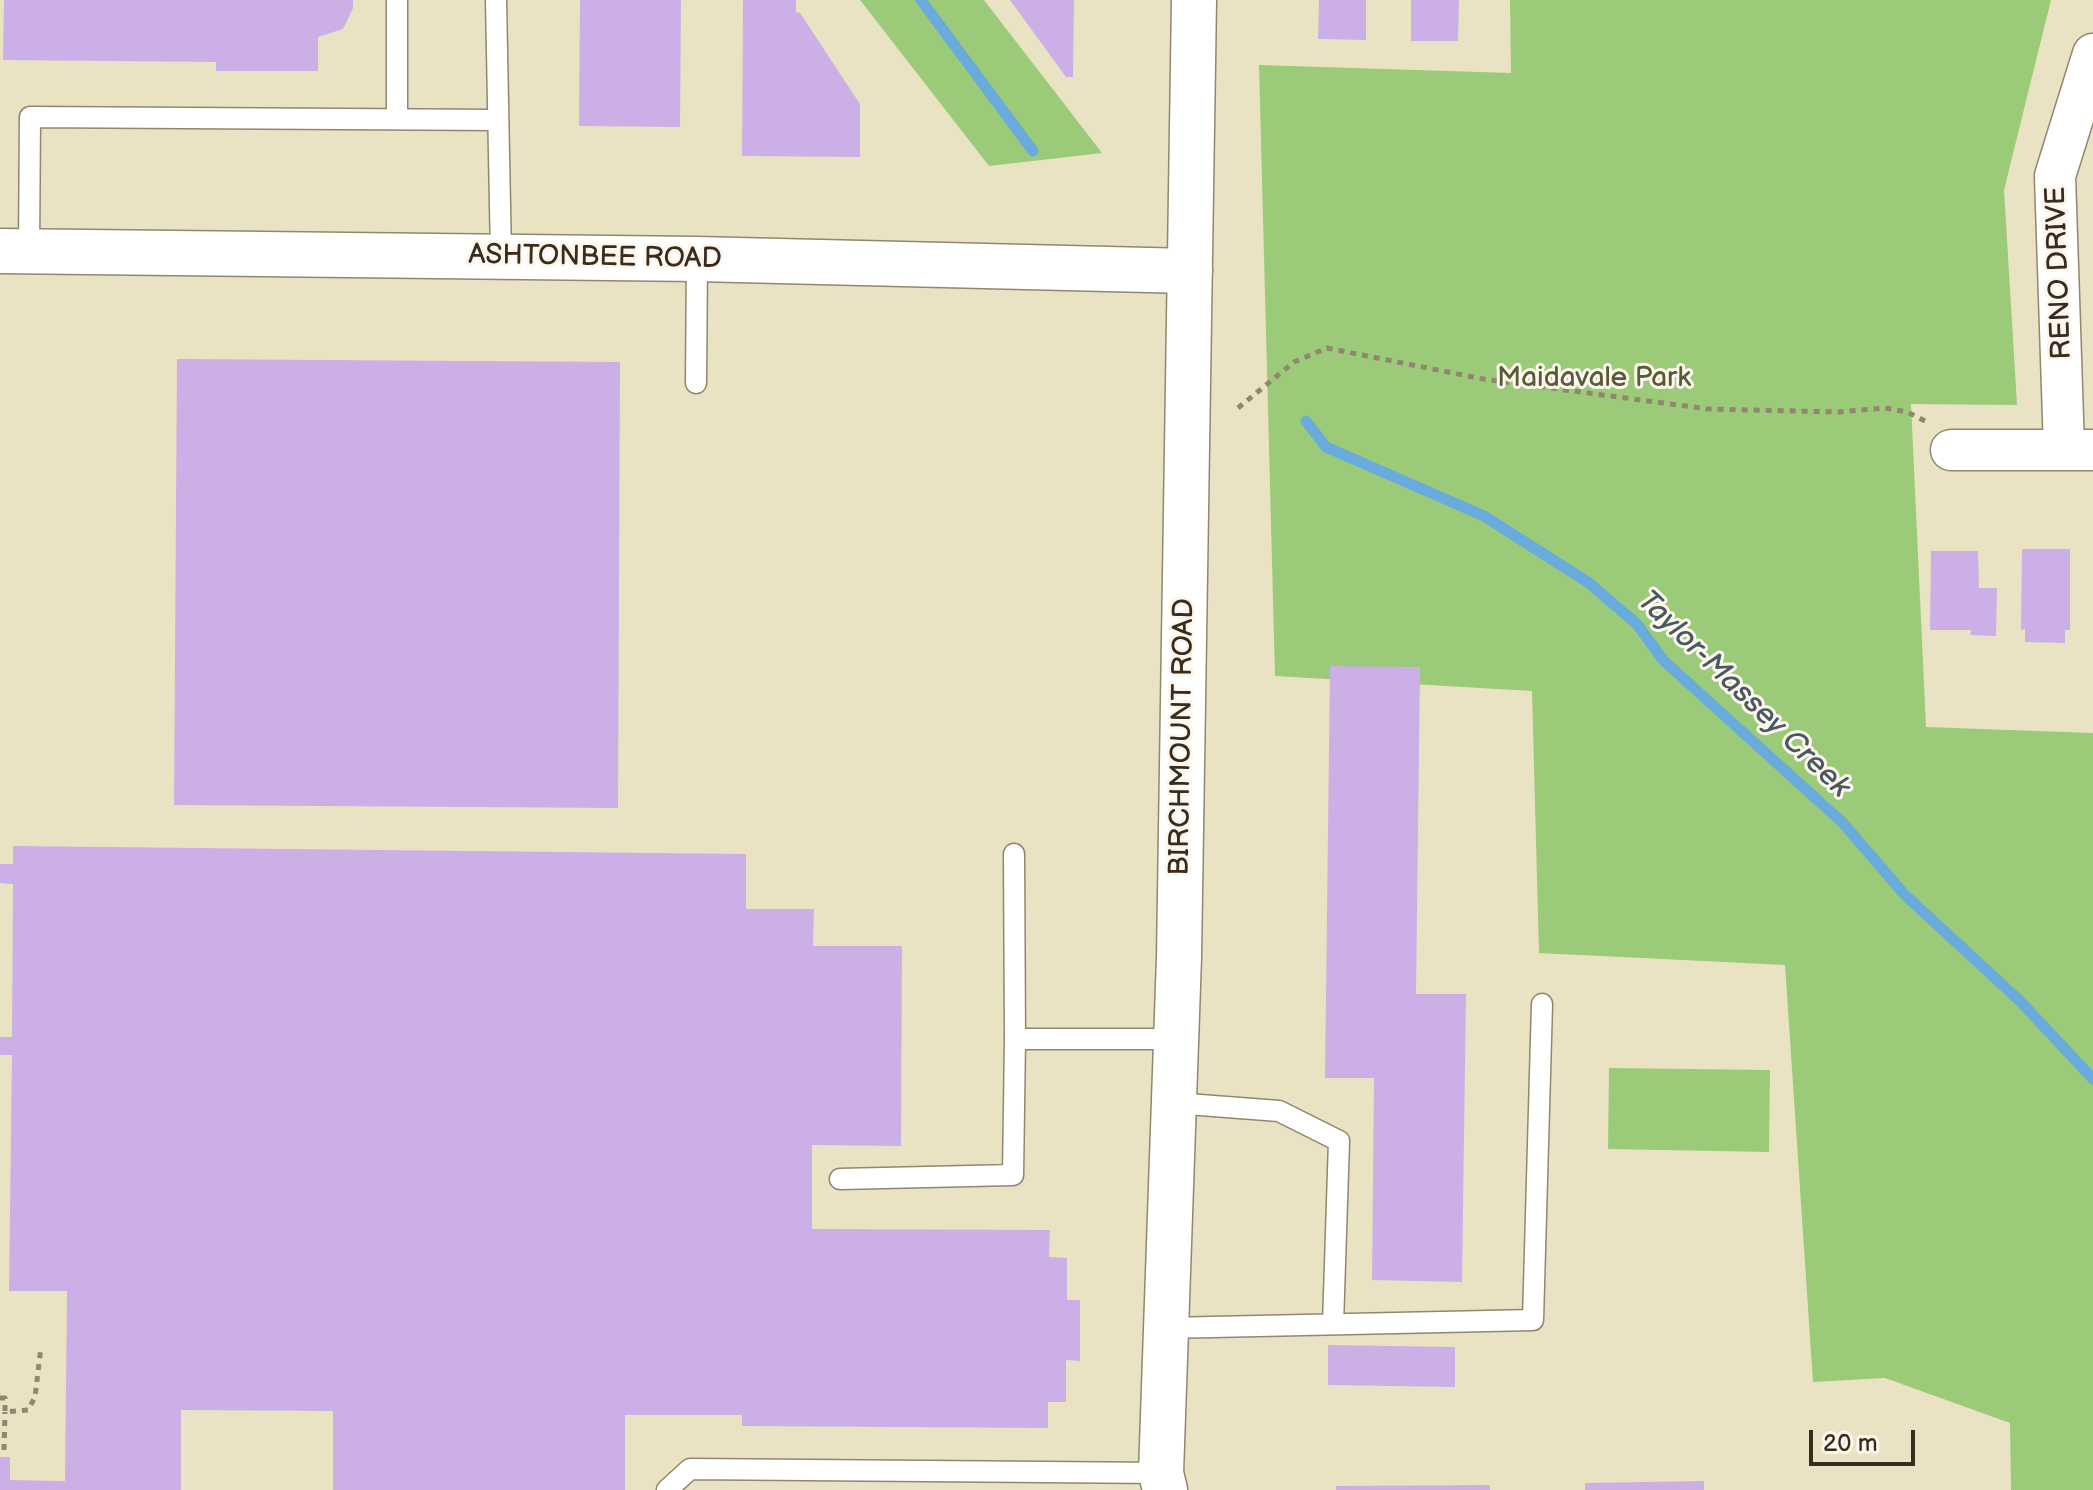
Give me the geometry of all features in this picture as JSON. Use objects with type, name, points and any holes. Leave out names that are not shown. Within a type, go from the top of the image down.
[{"type":"main road","name":"BIRCHMOUNT ROAD","points":[[1160,1484],[1176,1039],[1194,0]]},
{"type":"main road","name":"ASHTONBEE ROAD","points":[[14,251],[697,259],[1190,271]]},
{"type":"street","name":"RENO DRIVE","points":[[2078,449],[2055,176],[2093,54]]},
{"type":"street","points":[[1951,450],[2078,449]]},
{"type":"lane","points":[[397,0],[397,119]]},
{"type":"lane","points":[[496,0],[501,257]]},
{"type":"lane","points":[[14,251],[30,117],[498,120]]},
{"type":"lane","points":[[696,383],[697,259]]},
{"type":"lane","points":[[840,1179],[1013,1175],[1014,854]]},
{"type":"lane","points":[[1166,1328],[1533,1320],[1542,1004]]},
{"type":"lane","points":[[1015,1039],[1176,1039]]},
{"type":"lane","points":[[1174,1103],[1279,1111],[1339,1141],[1333,1324]]},
{"type":"lane","points":[[667,1490],[690,1469],[1160,1484]]},
{"type":"path","points":[[1238,408],[1294,362],[1327,348],[1483,379],[1708,409],[1839,412],[1897,409],[1924,419],[1951,450]]},
{"type":"path","points":[[5,1412],[28,1410],[35,1397],[41,1347]]},
{"type":"path","points":[[0,1398],[5,1398],[4,1450]]},
{"type":"green space","points":[[860,0],[984,0],[1102,153],[989,166]]},
{"type":"green space","name":"Maidavale Park","points":[[1510,0],[2051,0],[2004,190],[2017,405],[1911,404],[1926,727],[2093,733],[2093,1490],[2011,1490],[2010,1423],[1885,1378],[1813,1382],[1785,965],[1539,953],[1532,691],[1275,676],[1259,65],[1511,73]]},
{"type":"green space","points":[[1609,1068],[1770,1070],[1769,1152],[1608,1149]]},
{"type":"building","points":[[4,0],[353,0],[353,8],[343,29],[318,37],[318,71],[216,71],[216,62],[3,60]]},
{"type":"building","points":[[580,0],[681,0],[680,127],[579,126]]},
{"type":"building","points":[[743,0],[796,0],[796,12],[800,13],[860,104],[860,157],[742,156]]},
{"type":"building","points":[[1010,0],[1074,0],[1073,77],[1066,77]]},
{"type":"building","points":[[1319,0],[1366,0],[1366,40],[1318,39]]},
{"type":"building","points":[[1411,0],[1459,0],[1458,41],[1411,41]]},
{"type":"building","points":[[177,359],[620,362],[618,808],[174,805]]},
{"type":"building","points":[[2022,549],[2070,549],[2070,630],[2065,630],[2065,643],[2025,642],[2025,629],[2021,630]]},
{"type":"building","points":[[1931,551],[1978,551],[1979,588],[1997,588],[1996,636],[1970,635],[1971,630],[1930,630]]},
{"type":"building","points":[[1330,666],[1420,667],[1416,994],[1466,994],[1462,1282],[1372,1280],[1374,1078],[1325,1078]]},
{"type":"building","points":[[13,846],[746,854],[746,909],[814,909],[813,946],[902,946],[901,1146],[812,1145],[812,1229],[1050,1230],[1049,1257],[1067,1258],[1067,1300],[1080,1300],[1080,1361],[1066,1360],[1066,1402],[1048,1402],[1048,1428],[742,1426],[742,1415],[625,1415],[625,1490],[333,1490],[333,1411],[181,1410],[181,1490],[0,1490],[0,1457],[10,1457],[10,1480],[65,1481],[67,1291],[9,1291],[12,1055],[0,1055],[0,1037],[12,1037],[13,884],[0,883],[0,864],[13,864]]},
{"type":"building","points":[[1328,1345],[1455,1347],[1455,1387],[1328,1385]]},
{"type":"building","points":[[1704,1481],[1704,1490],[1585,1490],[1585,1483]]},
{"type":"building","points":[[1490,1485],[1490,1490],[1336,1490],[1336,1486]]},
{"type":"waterway","name":"Taylor-Massey Creek","points":[[921,0],[1033,151]]},
{"type":"waterway","name":"Taylor-Massey Creek","points":[[1306,421],[1326,447],[1484,516],[1589,583],[1637,624],[1663,660],[1843,823],[1904,894],[2021,1002],[2093,1079]]}]
